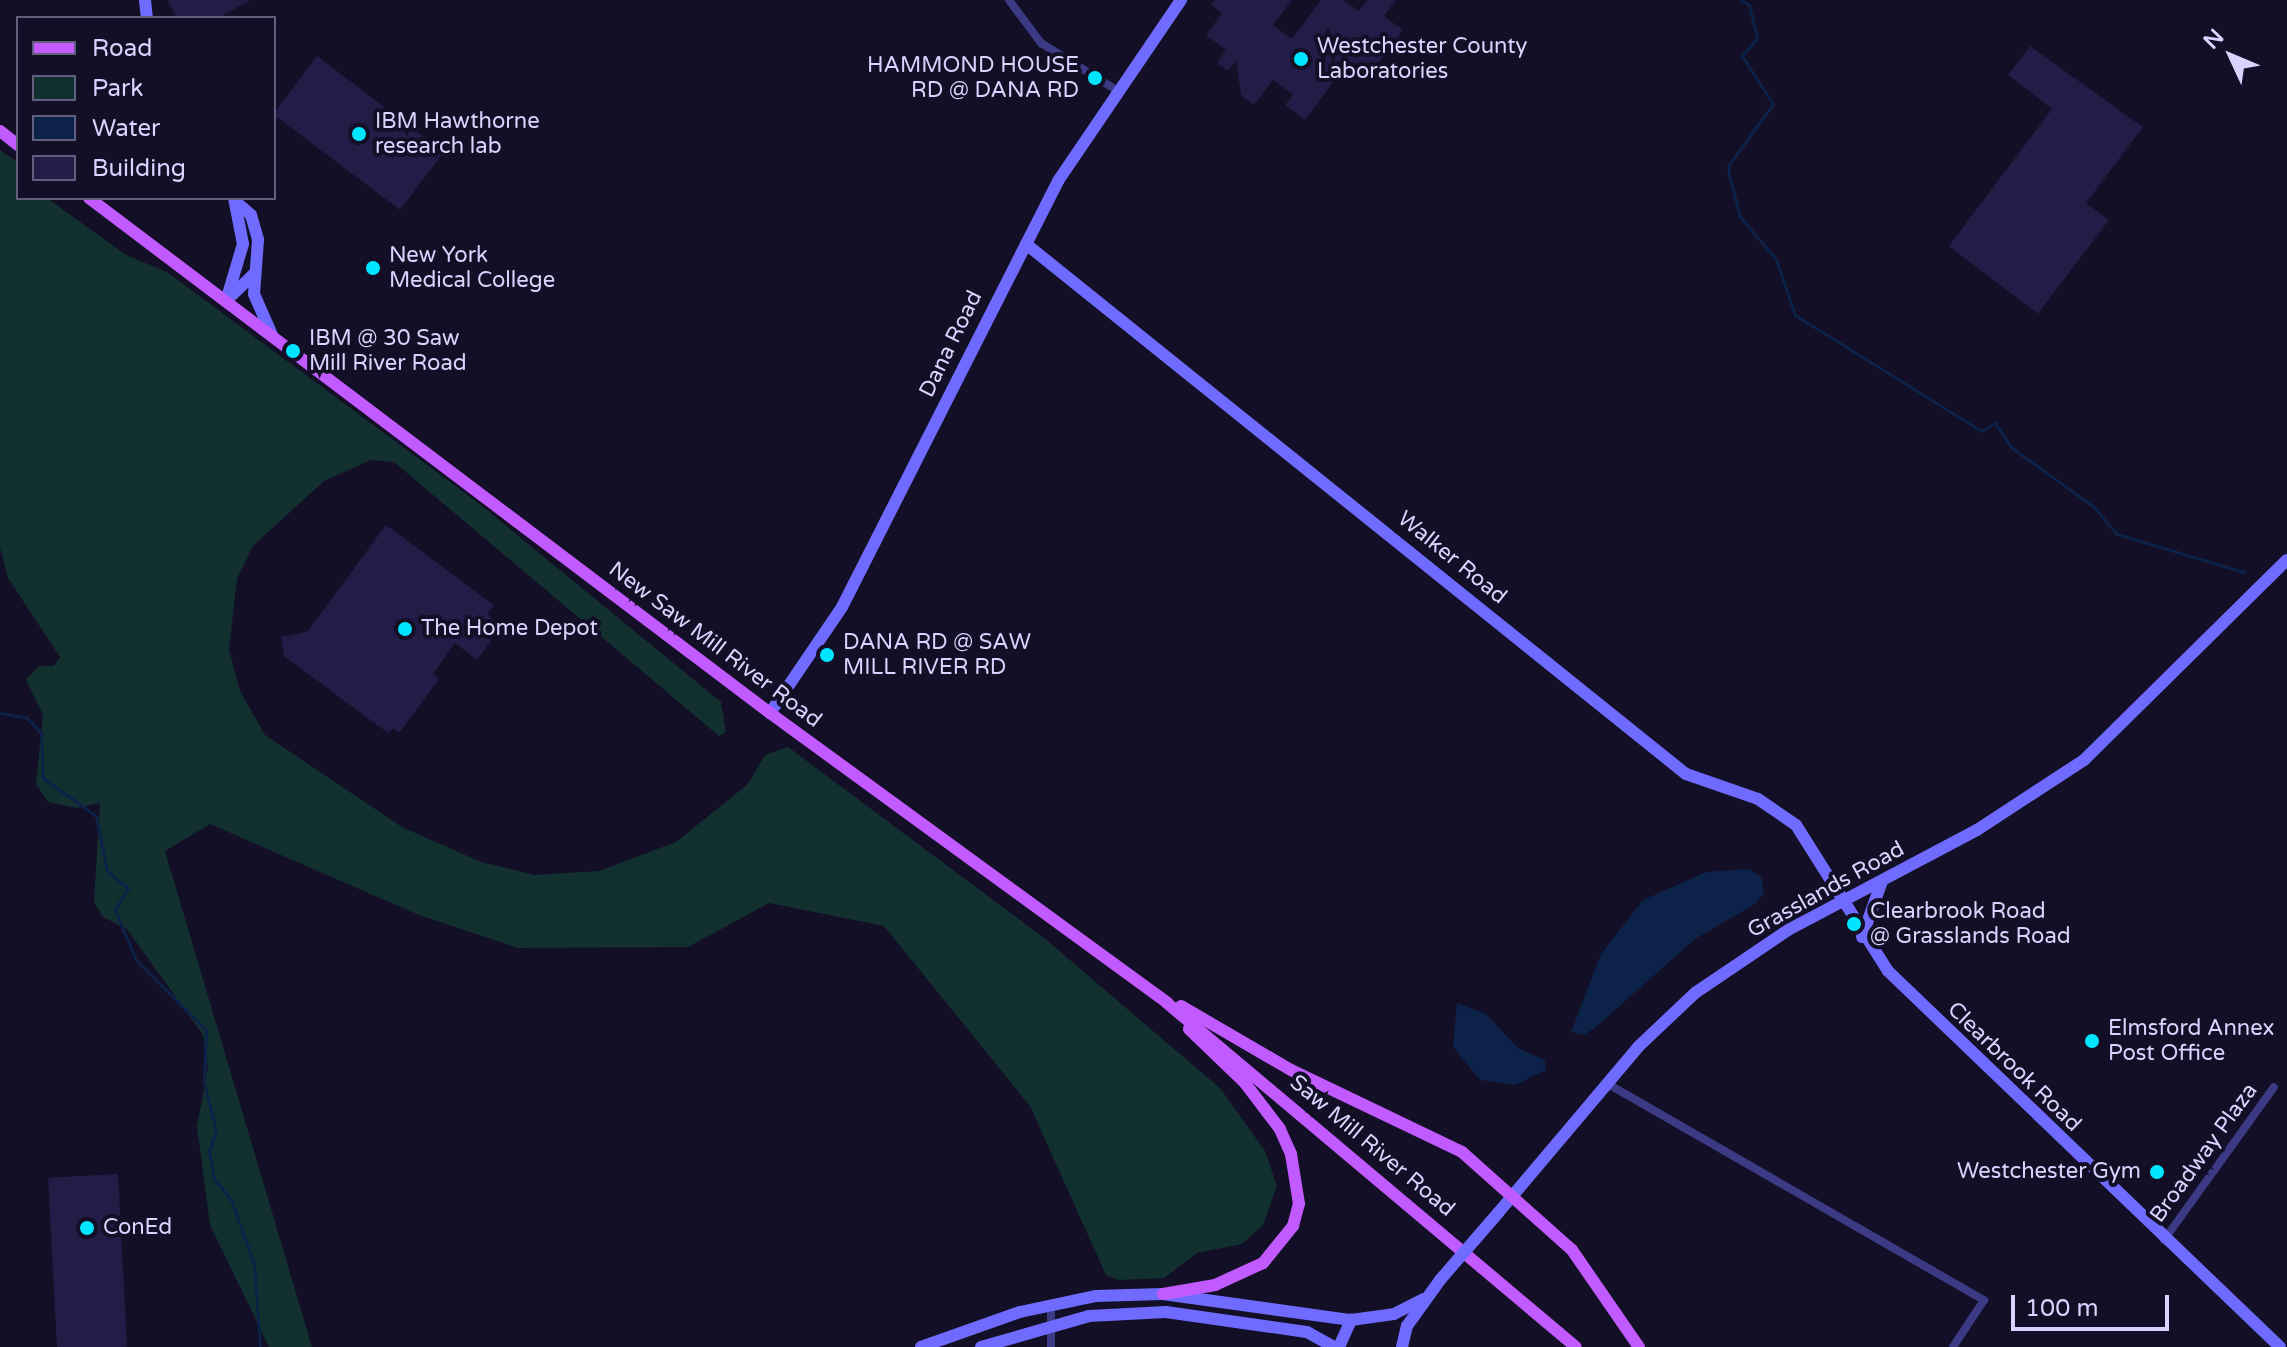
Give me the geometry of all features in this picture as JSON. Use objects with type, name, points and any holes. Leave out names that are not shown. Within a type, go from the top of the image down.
[{"type":"main road","points":[[0,131],[16,143]]},
{"type":"main road","points":[[92,200],[272,335]]},
{"type":"main road","name":"New Saw Mill River Road","points":[[272,335],[770,713],[1137,980]]},
{"type":"main road","points":[[1137,980],[1291,1070],[1439,1137],[1513,1198],[1590,1270],[1639,1347]]},
{"type":"main road","points":[[1137,980],[1265,1107],[1291,1154],[1298,1180],[1293,1226],[1263,1263],[1215,1285],[1163,1294]]},
{"type":"main road","name":"Saw Mill River Road","points":[[1137,980],[1315,1122],[1576,1347]]},
{"type":"street","points":[[1009,0],[1041,43],[1118,91]]},
{"type":"street","name":"Dana Road","points":[[770,713],[842,607],[1026,244],[1118,91],[1181,0]]},
{"type":"street","points":[[226,301],[243,244],[235,200]]},
{"type":"street","points":[[236,200],[251,215],[258,240],[254,294],[272,335]]},
{"type":"street","name":"Walker Road","points":[[1026,244],[1686,774],[1778,809],[1811,844],[1840,901]]},
{"type":"street","points":[[226,301],[256,271]]},
{"type":"street","name":"Grasslands Road","points":[[1423,1299],[1608,1084],[1695,993],[1840,901],[1977,830],[2084,760],[2287,560]]},
{"type":"street","points":[[1862,937],[1870,901],[1883,880]]},
{"type":"street","name":"Clearbrook Road","points":[[1840,901],[1888,971],[2163,1241],[2280,1347]]},
{"type":"street","points":[[1608,1084],[1984,1300],[1953,1347]]},
{"type":"street","name":"Broadway Plaza","points":[[2163,1241],[2274,1087]]},
{"type":"street","points":[[921,1347],[1051,1304],[1163,1294],[1351,1320],[1380,1316],[1423,1299]]},
{"type":"street","points":[[1380,1316],[1402,1343],[1423,1299]]},
{"type":"street","points":[[1051,1304],[1054,1324],[1051,1347]]},
{"type":"street","points":[[981,1347],[1054,1324],[1132,1312],[1206,1313],[1307,1332],[1336,1347],[1351,1320]]},
{"type":"green space","points":[[0,150],[16,161],[16,200],[50,200],[126,255],[167,272],[477,502],[721,702],[726,732],[719,736],[394,462],[371,460],[324,481],[253,546],[237,579],[229,649],[240,691],[265,735],[402,827],[481,862],[535,875],[599,871],[676,842],[748,784],[765,755],[788,747],[1044,938],[1220,1088],[1265,1151],[1277,1186],[1263,1225],[1242,1244],[1197,1253],[1164,1278],[1118,1280],[1106,1275],[1030,1106],[884,926],[769,903],[688,947],[518,948],[419,915],[210,824],[165,851],[312,1347],[269,1347],[210,1225],[197,1127],[208,1067],[203,1035],[127,929],[103,917],[94,902],[100,803],[76,808],[48,802],[36,784],[43,715],[26,680],[39,666],[54,666],[60,657],[8,578],[0,548]]},
{"type":"water","points":[[1748,869],[1761,876],[1764,894],[1755,904],[1695,939],[1596,1027],[1584,1035],[1571,1032],[1601,954],[1643,900],[1706,872]]},
{"type":"water","points":[[1457,1003],[1486,1014],[1518,1048],[1545,1060],[1546,1070],[1515,1085],[1480,1080],[1453,1047]]},
{"type":"building","points":[[167,0],[251,0],[222,16],[176,16]]},
{"type":"building","name":"Westchester County Laboratories","points":[[1215,0],[1292,0],[1273,25],[1292,39],[1321,0],[1343,0],[1359,11],[1367,0],[1396,0],[1384,16],[1403,30],[1365,81],[1345,66],[1305,120],[1285,105],[1293,95],[1273,80],[1254,105],[1241,95],[1236,60],[1228,71],[1217,63],[1226,50],[1206,35],[1222,13],[1211,5]]},
{"type":"building","points":[[2030,46],[2143,127],[2086,203],[2109,220],[2038,314],[1949,246],[2052,109],[2008,75]]},
{"type":"building","name":"IBM Hawthorne research lab","points":[[317,56],[444,152],[400,210],[276,117],[276,110]]},
{"type":"building","name":"The Home Depot","points":[[386,525],[494,605],[487,614],[502,626],[477,660],[455,643],[433,674],[439,679],[399,733],[393,728],[388,733],[284,656],[281,637],[307,632]]},
{"type":"building","name":"ConEd","points":[[118,1174],[127,1347],[57,1347],[48,1178]]},
{"type":"waterway","points":[[1741,0],[1749,5],[1757,38],[1742,56],[1773,104],[1728,166],[1729,175],[1740,217],[1776,259],[1795,315],[1981,431],[1995,423],[2012,448],[2094,507],[2117,534],[2244,572]]},
{"type":"waterway","points":[[0,713],[27,718],[41,733],[43,778],[96,816],[107,871],[128,888],[115,910],[136,960],[206,1030],[204,1082],[216,1131],[209,1151],[214,1179],[231,1199],[254,1265],[260,1347]]},
{"type":"place","name":"Westchester County Laboratories","points":[[1301,59]]},
{"type":"place","name":"HAMMOND HOUSE RD @ DANA RD","points":[[1095,78]]},
{"type":"place","name":"IBM Hawthorne research lab","points":[[359,134]]},
{"type":"place","name":"New York Medical College","points":[[373,268]]},
{"type":"place","name":"IBM @ 30 Saw Mill River Road","points":[[293,351]]},
{"type":"place","name":"The Home Depot","points":[[405,629]]},
{"type":"place","name":"DANA RD @ SAW MILL RIVER RD","points":[[827,655]]},
{"type":"place","name":"Clearbrook Road @ Grasslands Road","points":[[1854,924]]},
{"type":"place","name":"Elmsford Annex Post Office","points":[[2092,1041]]},
{"type":"place","name":"Westchester Gym","points":[[2157,1172]]},
{"type":"place","name":"ConEd","points":[[87,1228]]}]
